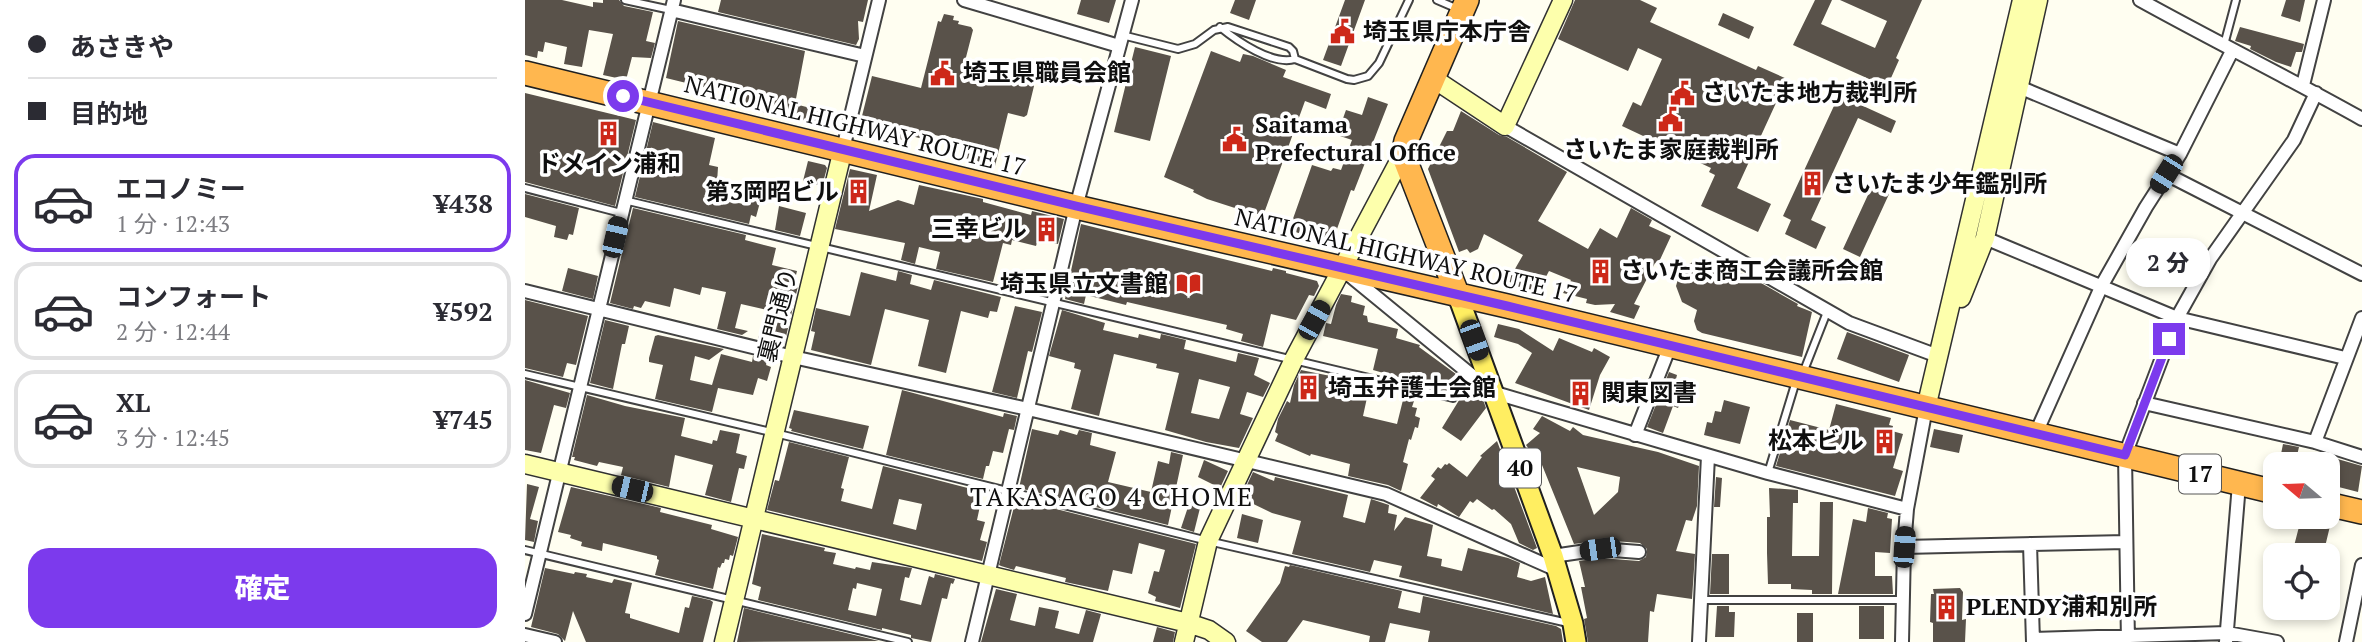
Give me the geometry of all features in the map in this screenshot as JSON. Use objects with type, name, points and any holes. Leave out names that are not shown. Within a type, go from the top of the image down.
[{"type":"highway","points":[[1458,296],[1403,154],[1406,141],[1465,5]]},
{"type":"highway","name":"NATIONAL HIGHWAY ROUTE 17","points":[[525,73],[2263,489]]},
{"type":"highway","points":[[2340,507],[2362,512]]},
{"type":"main road","name":"40","points":[[1458,296],[1555,563],[1574,633]]},
{"type":"street","name":"裏門通り","points":[[725,642],[879,0]]},
{"type":"street","points":[[964,0],[1120,41]]},
{"type":"street","points":[[972,642],[1076,206],[1132,0]]},
{"type":"street","points":[[1505,126],[1563,0]]},
{"type":"street","points":[[1902,642],[1907,509],[1926,408],[2022,0]]},
{"type":"street","points":[[1938,356],[1985,238],[2038,0]]},
{"type":"street","points":[[2140,0],[2362,119]]},
{"type":"street","points":[[2303,85],[2324,0]]},
{"type":"street","points":[[525,614],[672,5],[865,56]]},
{"type":"street","points":[[2036,433],[2102,285],[2166,174],[2181,154],[2228,49]]},
{"type":"street","points":[[1434,79],[1505,126],[1827,312],[1849,323],[1938,356]]},
{"type":"street","points":[[2019,87],[2181,154]]},
{"type":"street","points":[[2128,639],[2125,455],[2177,318],[2210,259],[2294,140],[2316,93]]},
{"type":"street","points":[[1184,642],[1208,541],[1294,359],[1403,154]]},
{"type":"street","points":[[2166,174],[2362,274]]},
{"type":"street","points":[[1985,238],[2177,318],[2345,358]]},
{"type":"street","points":[[1342,270],[1492,392],[1768,473],[1907,509]]},
{"type":"street","points":[[525,291],[1386,494],[1555,563],[1600,549],[1639,552]]},
{"type":"street","points":[[2315,442],[2362,318]]},
{"type":"street","points":[[1635,435],[1670,346]]},
{"type":"street","points":[[2144,402],[2315,442],[2362,457]]},
{"type":"street","points":[[1699,642],[1708,456]]},
{"type":"street","points":[[525,464],[1188,623],[1209,630],[1226,642]]},
{"type":"street","points":[[2227,637],[2239,484]]},
{"type":"street","points":[[1904,547],[2126,542]]},
{"type":"street","points":[[2030,544],[2033,641],[2227,637],[2277,642]]},
{"type":"street","points":[[2346,642],[2358,610],[2362,565]]},
{"type":"street","points":[[525,635],[555,642]]},
{"type":"lane","points":[[625,0],[672,5]]},
{"type":"lane","points":[[1220,27],[1252,49],[1279,60],[1295,59],[1354,80],[1368,76],[1379,63],[1409,0]]},
{"type":"lane","points":[[1437,0],[1465,5]]},
{"type":"lane","points":[[2228,49],[2236,0]]},
{"type":"lane","points":[[1120,41],[1178,49],[1195,44],[1220,27],[1236,29],[1289,47],[1295,59]]},
{"type":"lane","points":[[525,188],[819,248],[1454,398],[1470,372]]},
{"type":"lane","points":[[1768,473],[1799,378],[1827,312]]},
{"type":"lane","points":[[525,374],[775,433],[1574,633]]},
{"type":"lane","points":[[525,550],[908,642]]},
{"type":"lane","points":[[1700,600],[1903,600]]},
{"type":"building","points":[[525,0],[562,0],[593,7],[593,2],[619,0],[624,6],[653,12],[646,41],[655,43],[651,58],[632,57],[626,80],[603,75],[613,34],[589,30],[582,67],[564,64],[567,47],[545,42],[543,52],[538,51],[537,58],[525,55]]},
{"type":"building","points":[[721,0],[868,0],[863,22],[858,21],[859,39],[856,45],[718,12]]},
{"type":"building","points":[[1081,0],[1116,0],[1109,23],[1077,14]]},
{"type":"building","points":[[1235,0],[1256,0],[1249,20],[1230,13]]},
{"type":"building","name":"Saitama Prefectural Office","points":[[1345,0],[1365,0],[1341,66],[1323,60]]},
{"type":"building","points":[[1575,0],[1640,0],[1657,8],[1650,22],[1756,70],[1758,66],[1787,79],[1737,188],[1771,204],[1758,232],[1701,206],[1715,175],[1709,172],[1711,168],[1622,126],[1633,102],[1641,106],[1662,59],[1638,48],[1628,71],[1558,39]]},
{"type":"building","points":[[1815,0],[1832,0],[1821,24],[1875,48],[1887,21],[1840,0],[1922,0],[1896,58],[1899,60],[1887,87],[1793,45]]},
{"type":"building","points":[[2286,0],[2305,0],[2300,22],[2281,16]]},
{"type":"building","points":[[1723,13],[1754,27],[1749,39],[1718,25]]},
{"type":"building","points":[[944,14],[954,16],[953,20],[959,21],[958,24],[973,30],[964,65],[1032,83],[1034,86],[1027,115],[1024,117],[1008,113],[995,166],[961,158],[964,142],[944,135],[931,134],[923,139],[904,134],[903,140],[858,132],[872,76],[921,88],[938,21],[941,22]]},
{"type":"building","points":[[678,21],[805,51],[795,104],[837,115],[834,127],[748,109],[749,105],[733,101],[735,95],[666,78]]},
{"type":"building","points":[[2240,27],[2304,44],[2302,52],[2296,52],[2291,67],[2276,62],[2250,49],[2251,46],[2235,41]]},
{"type":"building","points":[[1135,47],[1171,56],[1150,141],[1114,132]]},
{"type":"building","name":"Saitama Prefectural Office","points":[[1211,51],[1240,62],[1243,54],[1253,56],[1286,70],[1283,77],[1331,94],[1326,109],[1305,101],[1263,216],[1207,199],[1164,177]]},
{"type":"building","points":[[525,93],[636,120],[615,206],[525,182]]},
{"type":"building","name":"さいたま少年鑑別所","points":[[1839,95],[1896,121],[1891,133],[1858,118],[1811,220],[1826,227],[1816,249],[1785,234],[1791,220],[1783,216]]},
{"type":"building","name":"Saitama Prefectural Office","points":[[1368,97],[1388,104],[1333,240],[1317,234],[1316,237],[1289,230],[1312,165],[1331,171],[1333,168],[1341,170],[1352,140],[1337,135],[1346,110],[1362,115]]},
{"type":"building","points":[[1461,111],[1567,172],[1538,221],[1588,249],[1600,228],[1617,238],[1631,208],[1652,220],[1649,226],[1671,236],[1634,304],[1640,306],[1634,319],[1610,312],[1615,304],[1595,305],[1586,303],[1587,299],[1563,293],[1571,280],[1549,271],[1536,296],[1508,281],[1523,255],[1484,234],[1478,249],[1470,253],[1467,249],[1459,252],[1428,169],[1447,131],[1453,131]]},
{"type":"building","points":[[653,122],[715,138],[709,165],[718,167],[717,183],[724,186],[721,199],[743,204],[751,178],[766,180],[756,217],[751,215],[749,224],[635,197]]},
{"type":"building","points":[[808,161],[825,165],[827,168],[822,186],[803,181]]},
{"type":"building","points":[[850,169],[877,175],[869,211],[898,200],[914,205],[919,185],[983,199],[983,202],[1031,215],[1032,211],[1064,219],[1058,244],[1038,239],[1036,246],[1012,240],[1011,245],[1003,243],[993,282],[936,269],[940,252],[919,247],[915,264],[901,260],[905,243],[835,229]]},
{"type":"building","points":[[1873,184],[1890,192],[1860,257],[1843,249]]},
{"type":"building","points":[[525,194],[579,208],[573,235],[569,234],[567,240],[554,237],[556,226],[525,217]]},
{"type":"building","points":[[779,206],[806,213],[800,236],[775,230]]},
{"type":"building","points":[[633,208],[746,235],[745,240],[776,248],[772,265],[797,271],[794,283],[798,286],[784,345],[758,339],[767,310],[741,304],[735,328],[748,331],[742,335],[717,329],[726,292],[702,287],[700,295],[674,288],[670,307],[645,301],[641,308],[634,306],[633,309],[610,303]]},
{"type":"building","points":[[1081,224],[1272,271],[1273,268],[1286,271],[1317,281],[1319,286],[1314,296],[1309,295],[1296,320],[1271,314],[1263,347],[1241,341],[1243,334],[1226,329],[1227,325],[1086,295],[1084,304],[1065,299]]},
{"type":"building","points":[[1696,260],[1747,275],[1798,304],[1797,306],[1812,312],[1802,357],[1697,330],[1694,321],[1697,310],[1682,302],[1676,286],[1681,269]]},
{"type":"building","points":[[568,268],[598,276],[593,299],[562,291]]},
{"type":"building","points":[[898,271],[912,275],[910,284],[931,290],[934,280],[1001,297],[997,312],[990,311],[988,318],[961,311],[946,373],[918,366],[929,320],[885,309],[871,365],[811,350],[815,332],[811,331],[816,308],[850,316],[861,272],[896,281]]},
{"type":"building","points":[[1341,294],[1352,296],[1351,302],[1365,306],[1363,315],[1367,316],[1368,322],[1398,329],[1396,338],[1420,345],[1419,347],[1460,377],[1450,392],[1373,370],[1378,349],[1323,336],[1326,323],[1331,324]]},
{"type":"building","points":[[525,300],[588,316],[576,365],[567,363],[563,377],[525,368]]},
{"type":"building","points":[[1015,306],[1042,312],[1032,352],[1028,351],[1017,398],[992,392]]},
{"type":"building","points":[[1062,310],[1105,323],[1103,330],[1138,338],[1139,334],[1160,339],[1161,334],[1186,340],[1184,349],[1236,362],[1238,353],[1259,358],[1254,375],[1270,383],[1263,397],[1247,392],[1240,414],[1253,418],[1239,448],[1165,430],[1179,373],[1156,368],[1157,364],[1114,354],[1099,416],[1071,409],[1081,370],[1074,368],[1075,363],[1049,356]],"holes":[[[1199,379],[1230,387],[1219,419],[1191,413]]]},
{"type":"building","points":[[605,320],[629,326],[625,344],[622,344],[613,389],[590,383]]},
{"type":"building","points":[[1498,324],[1519,329],[1553,351],[1559,338],[1592,352],[1594,348],[1610,357],[1600,375],[1589,410],[1515,383],[1532,353],[1518,344],[1494,337]]},
{"type":"building","points":[[1847,332],[1909,355],[1899,382],[1837,359]]},
{"type":"building","points":[[655,336],[724,349],[709,360],[695,356],[690,380],[712,385],[721,354],[752,362],[753,356],[768,360],[766,365],[771,367],[767,381],[758,378],[753,395],[718,388],[712,412],[655,399],[663,365],[649,362],[649,358]]},
{"type":"building","points":[[1301,370],[1370,384],[1363,416],[1397,424],[1405,392],[1416,395],[1412,407],[1417,408],[1415,416],[1420,418],[1418,428],[1415,427],[1411,440],[1409,439],[1403,462],[1408,464],[1401,491],[1388,485],[1348,476],[1350,464],[1311,454],[1310,456],[1275,441],[1278,419],[1287,401],[1290,403]]},
{"type":"building","points":[[1669,372],[1677,375],[1676,379],[1688,384],[1678,408],[1673,406],[1663,433],[1647,427]]},
{"type":"building","points":[[525,380],[570,393],[566,408],[554,405],[541,453],[525,450]]},
{"type":"building","points":[[1469,384],[1481,394],[1486,408],[1461,441],[1442,428]]},
{"type":"building","points":[[902,390],[1003,417],[1004,413],[1017,416],[1014,430],[1009,429],[1003,453],[993,451],[983,479],[886,455]]},
{"type":"building","points":[[587,395],[685,418],[681,436],[712,444],[713,440],[717,441],[720,430],[740,434],[736,453],[747,456],[744,469],[739,468],[731,502],[705,495],[713,465],[675,455],[669,487],[621,475],[623,467],[599,462],[597,466],[574,460],[575,457],[572,457]]},
{"type":"building","points":[[1724,400],[1750,407],[1740,444],[1704,435],[1707,422],[1712,423],[1715,411],[1721,412]]},
{"type":"building","points":[[1836,404],[1891,418],[1889,425],[1893,426],[1892,431],[1903,434],[1893,468],[1903,471],[1895,496],[1776,466],[1790,420],[1829,430]]},
{"type":"building","points":[[794,410],[869,426],[863,449],[791,431],[789,428]]},
{"type":"building","points":[[1542,416],[1570,431],[1573,427],[1583,435],[1658,452],[1699,466],[1697,506],[1692,521],[1686,520],[1676,551],[1695,554],[1692,599],[1657,594],[1654,612],[1650,611],[1648,642],[1588,642],[1581,587],[1585,587],[1579,561],[1600,558],[1639,561],[1646,557],[1647,549],[1640,543],[1601,540],[1574,544],[1540,460],[1538,461],[1526,445],[1540,433],[1533,429]],"holes":[[[1577,467],[1620,477],[1618,492],[1594,515]]]},
{"type":"building","points":[[1032,429],[1058,435],[1060,430],[1077,435],[1079,430],[1092,433],[1090,445],[1116,452],[1108,482],[1151,492],[1158,461],[1169,464],[1171,452],[1183,455],[1168,525],[1019,488]]},
{"type":"building","points":[[1934,429],[1963,435],[1959,453],[1930,447]]},
{"type":"building","points":[[1497,441],[1537,548],[1533,550],[1519,543],[1511,524],[1477,499],[1473,503],[1470,501],[1459,517],[1438,504],[1437,507],[1420,498],[1435,479],[1431,476],[1438,467],[1441,469],[1449,463],[1467,477],[1482,457],[1480,456]]},
{"type":"building","points":[[789,442],[849,457],[841,488],[844,489],[841,501],[872,509],[883,466],[983,492],[977,520],[985,522],[980,540],[987,542],[982,561],[767,510],[775,480],[779,481]],"holes":[[[899,499],[922,504],[916,530],[893,524]]]},
{"type":"building","points":[[2283,444],[2299,447],[2298,452],[2281,452]]},
{"type":"building","points":[[1204,460],[1228,471],[1220,488],[1198,477]]},
{"type":"building","points":[[2340,460],[2362,466],[2358,492],[2340,487]]},
{"type":"building","points":[[1253,472],[1274,481],[1275,477],[1348,495],[1343,517],[1365,523],[1371,499],[1389,505],[1388,513],[1397,515],[1394,531],[1405,517],[1433,525],[1427,556],[1442,559],[1441,566],[1462,571],[1468,548],[1520,563],[1517,577],[1531,581],[1545,577],[1553,614],[1399,577],[1402,566],[1374,560],[1370,572],[1292,554],[1301,521],[1272,513],[1241,498]]},
{"type":"building","points":[[1716,477],[1722,478],[1720,507],[1714,507]]},
{"type":"building","points":[[527,484],[539,487],[530,519],[538,521],[534,542],[525,540]]},
{"type":"building","points":[[571,487],[661,508],[660,512],[712,525],[711,529],[738,537],[733,556],[730,555],[729,560],[725,559],[720,568],[718,567],[713,589],[655,575],[659,560],[657,556],[603,543],[602,551],[581,546],[582,542],[570,538],[571,535],[558,532]]},
{"type":"building","points":[[1769,488],[1798,490],[1798,503],[1793,503],[1792,556],[1819,556],[1820,502],[1833,502],[1832,594],[1812,594],[1812,590],[1791,589],[1791,584],[1768,584]]},
{"type":"building","points":[[1016,499],[1196,544],[1180,608],[1155,601],[1156,597],[1148,593],[1154,571],[1159,572],[1165,550],[1139,543],[1132,574],[1113,570],[1108,591],[1065,582],[1066,578],[1016,566],[1014,570],[999,565]]},
{"type":"building","points":[[1190,501],[1201,504],[1194,532],[1181,528]]},
{"type":"building","points":[[1868,508],[1888,513],[1887,518],[1892,519],[1890,553],[1875,552],[1875,576],[1892,576],[1893,594],[1838,594],[1853,519],[1866,522]]},
{"type":"building","points":[[1242,514],[1263,520],[1258,543],[1237,538]]},
{"type":"building","points":[[2298,529],[2329,529],[2326,543],[2295,543]]},
{"type":"building","points":[[762,534],[825,548],[824,551],[836,553],[833,564],[855,569],[870,570],[872,562],[912,568],[909,578],[905,577],[900,600],[921,605],[929,576],[934,578],[935,574],[955,579],[953,584],[951,583],[947,599],[942,598],[931,642],[758,600],[761,587],[752,584]],"holes":[[[857,583],[882,589],[876,616],[848,610],[853,588],[856,589]]]},
{"type":"building","points":[[1712,554],[1729,554],[1729,594],[1710,594]]},
{"type":"building","points":[[1285,566],[1402,591],[1398,608],[1420,613],[1423,596],[1556,626],[1561,629],[1563,642],[1428,642],[1430,631],[1390,623],[1385,642],[1369,642],[1370,636],[1303,620],[1287,642],[1262,642],[1246,631],[1280,583]]},
{"type":"building","points":[[545,568],[587,574],[586,577],[612,583],[614,579],[632,583],[625,613],[630,614],[630,618],[679,633],[685,607],[689,608],[692,596],[710,600],[713,602],[703,642],[586,642],[573,611],[565,641],[558,634],[531,627]]},
{"type":"building","name":"PLENDY浦和別所","points":[[1960,588],[1963,592],[1962,620],[1966,619],[1965,642],[1933,642],[1933,623],[1930,622],[1933,589]]},
{"type":"building","points":[[996,589],[1017,594],[1010,620],[1035,626],[1039,607],[1059,611],[1055,628],[1079,634],[1086,610],[1101,614],[1093,642],[981,642]]},
{"type":"building","points":[[1717,606],[1729,606],[1729,612],[1735,612],[1734,637],[1715,637]]},
{"type":"building","points":[[1859,606],[1884,606],[1884,639],[1859,639]]},
{"type":"building","points":[[744,608],[879,641],[737,642]]},
{"type":"building","points":[[1797,613],[1813,613],[1813,642],[1797,642]]},
{"type":"building","points":[[1157,627],[1175,632],[1173,642],[1153,642]]},
{"type":"place","name":"埼玉県庁本庁舎","points":[[1343,32]]},
{"type":"place","name":"埼玉県職員会館","points":[[943,73]]},
{"type":"place","name":"さいたま地方裁判所","points":[[1682,93]]},
{"type":"place","name":"さいたま家庭裁判所","points":[[1671,119]]},
{"type":"place","name":"ドメイン浦和","points":[[609,133]]},
{"type":"place","name":"Saitama Prefectural Office","points":[[1235,139]]},
{"type":"place","name":"さいたま少年鑑別所","points":[[1812,184]]},
{"type":"place","name":"第3岡昭ビル","points":[[859,192]]},
{"type":"place","name":"三幸ビル","points":[[1047,229]]},
{"type":"place","name":"さいたま商工会議所会館","points":[[1600,271]]},
{"type":"place","name":"埼玉県立文書館","points":[[1188,284]]},
{"type":"place","name":"埼玉弁護士会館","points":[[1308,388]]},
{"type":"place","name":"関東図書","points":[[1581,393]]},
{"type":"place","name":"松本ビル","points":[[1884,441]]},
{"type":"place","name":"PLENDY浦和別所","points":[[1946,607]]},
{"type":"district","name":"TAKASAGO 4 CHOME","points":[[1112,497]]},
{"type":"route","points":[[623,96],[2125,455],[2169,339]]}]
